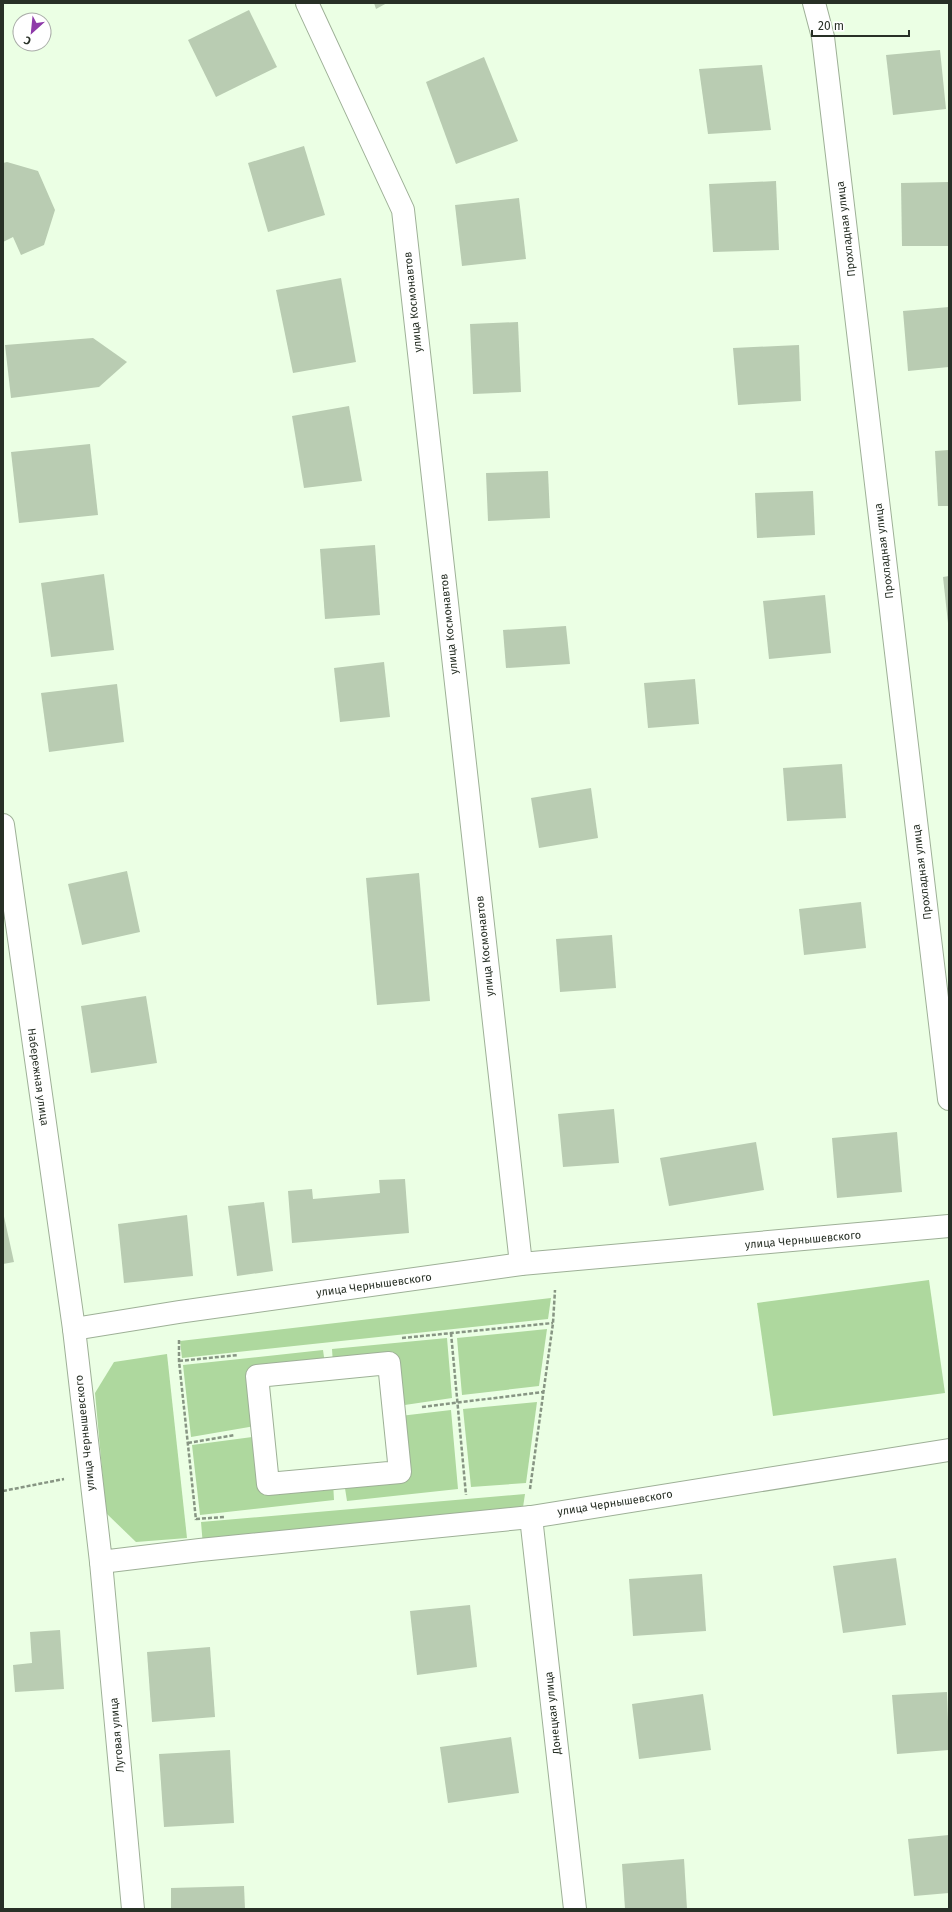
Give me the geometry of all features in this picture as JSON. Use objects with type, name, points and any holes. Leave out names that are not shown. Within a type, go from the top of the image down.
[{"type":"street","name":"улица Космонавтов","points":[[307,3],[403,210],[521,1264]]},
{"type":"street","name":"Прохладная улица","points":[[814,3],[824,45],[949,1099]]},
{"type":"street","name":"Набережная улица","points":[[3,825],[74,1329]]},
{"type":"street","name":"улица Чернышевского","points":[[949,1226],[521,1264],[179,1312],[74,1329],[101,1562],[200,1550],[529,1517],[949,1450]]},
{"type":"street","points":[[389,1363],[400,1472],[268,1484],[262,1430],[257,1376],[389,1363]]},
{"type":"street","name":"Донецкая улица","points":[[529,1517],[575,1909]]},
{"type":"street","name":"Луговая улица","points":[[101,1562],[133,1909]]},
{"type":"path","points":[[529,1517],[543,1392],[553,1323],[557,1262]]},
{"type":"path","points":[[179,1312],[179,1361],[200,1550]]},
{"type":"path","points":[[451,1333],[466,1496]]},
{"type":"path","points":[[394,1411],[543,1392]]},
{"type":"path","points":[[188,1443],[262,1430]]},
{"type":"path","points":[[3,1491],[90,1474]]},
{"type":"green space","points":[[929,1280],[945,1393],[773,1416],[757,1303]]},
{"type":"green space","points":[[551,1298],[548,1319],[182,1358],[180,1341]]},
{"type":"green space","points":[[547,1329],[539,1386],[462,1395],[457,1338]]},
{"type":"green space","points":[[447,1338],[452,1398],[398,1406],[393,1357],[333,1364],[332,1349]]},
{"type":"green space","points":[[323,1350],[325,1364],[251,1373],[255,1426],[191,1437],[183,1365]]},
{"type":"green space","points":[[167,1354],[187,1538],[136,1542],[106,1513],[95,1393],[114,1362]]},
{"type":"green space","points":[[537,1402],[526,1483],[471,1487],[463,1409]]},
{"type":"green space","points":[[451,1410],[458,1489],[347,1501],[344,1482],[404,1476],[400,1416]]},
{"type":"green space","points":[[259,1436],[264,1489],[333,1482],[334,1500],[200,1515],[192,1445]]},
{"type":"green space","points":[[525,1494],[522,1514],[203,1546],[201,1522]]},
{"type":"building","points":[[374,3],[387,3],[376,9]]},
{"type":"building","points":[[249,10],[277,67],[216,97],[188,40]]},
{"type":"building","points":[[940,50],[946,109],[893,115],[886,55]]},
{"type":"building","points":[[484,57],[518,141],[456,164],[426,82]]},
{"type":"building","points":[[762,65],[771,130],[708,134],[699,69]]},
{"type":"building","points":[[304,146],[325,215],[268,232],[248,163]]},
{"type":"building","points":[[7,162],[38,171],[55,210],[44,245],[21,255],[13,237],[3,242],[3,163]]},
{"type":"building","points":[[776,181],[779,250],[713,252],[709,184]]},
{"type":"building","points":[[949,182],[949,246],[902,246],[901,183]]},
{"type":"building","points":[[519,198],[526,259],[462,266],[455,205]]},
{"type":"building","points":[[341,278],[356,362],[293,373],[276,290]]},
{"type":"building","points":[[949,307],[949,367],[908,371],[903,311]]},
{"type":"building","points":[[518,322],[521,392],[473,394],[470,324]]},
{"type":"building","points":[[93,338],[127,362],[99,387],[11,398],[5,345]]},
{"type":"building","points":[[799,345],[801,401],[738,405],[733,348]]},
{"type":"building","points":[[349,406],[362,481],[304,488],[292,416]]},
{"type":"building","points":[[90,444],[98,515],[19,523],[11,452]]},
{"type":"building","points":[[949,450],[949,506],[938,506],[935,451]]},
{"type":"building","points":[[548,471],[550,518],[488,521],[486,473]]},
{"type":"building","points":[[813,491],[815,535],[757,538],[755,493]]},
{"type":"building","points":[[375,545],[380,615],[325,619],[320,549]]},
{"type":"building","points":[[104,574],[114,650],[51,657],[41,583]]},
{"type":"building","points":[[949,576],[949,623],[948,623],[943,577]]},
{"type":"building","points":[[825,595],[831,653],[769,659],[763,601]]},
{"type":"building","points":[[566,626],[570,664],[506,668],[503,630]]},
{"type":"building","points":[[384,662],[390,717],[340,722],[334,668]]},
{"type":"building","points":[[695,679],[699,724],[648,728],[644,683]]},
{"type":"building","points":[[117,684],[124,742],[49,752],[41,693]]},
{"type":"building","points":[[842,764],[846,818],[787,821],[783,768]]},
{"type":"building","points":[[591,788],[598,838],[539,848],[531,798]]},
{"type":"building","points":[[127,871],[140,932],[82,945],[68,884]]},
{"type":"building","points":[[419,873],[430,1001],[377,1005],[366,878]]},
{"type":"building","points":[[861,902],[866,948],[804,955],[799,909]]},
{"type":"building","points":[[612,935],[616,988],[560,992],[556,939]]},
{"type":"building","points":[[146,996],[157,1063],[91,1073],[81,1006]]},
{"type":"building","points":[[614,1109],[619,1163],[563,1167],[558,1114]]},
{"type":"building","points":[[897,1132],[902,1192],[837,1198],[832,1138]]},
{"type":"building","points":[[756,1142],[764,1190],[669,1206],[660,1158]]},
{"type":"building","points":[[405,1179],[409,1233],[292,1243],[288,1191],[312,1189],[313,1199],[380,1193],[379,1180]]},
{"type":"building","points":[[264,1202],[273,1271],[237,1276],[228,1206]]},
{"type":"building","points":[[3,1212],[14,1262],[3,1264]]},
{"type":"building","points":[[187,1215],[193,1276],[124,1283],[118,1224]]},
{"type":"building","points":[[896,1558],[906,1625],[843,1633],[833,1566]]},
{"type":"building","points":[[702,1574],[706,1631],[633,1636],[629,1579]]},
{"type":"building","points":[[470,1605],[477,1667],[417,1675],[410,1611]]},
{"type":"building","points":[[60,1630],[64,1689],[15,1692],[13,1665],[32,1663],[30,1632]]},
{"type":"building","points":[[210,1647],[215,1717],[152,1722],[147,1652]]},
{"type":"building","points":[[947,1692],[949,1750],[897,1754],[892,1695]]},
{"type":"building","points":[[703,1694],[711,1750],[639,1759],[632,1704]]},
{"type":"building","points":[[511,1737],[519,1793],[448,1803],[440,1747]]},
{"type":"building","points":[[230,1750],[234,1823],[164,1827],[159,1754]]},
{"type":"building","points":[[949,1835],[949,1893],[914,1896],[908,1839]]},
{"type":"building","points":[[684,1859],[687,1909],[625,1909],[622,1864]]},
{"type":"building","points":[[244,1886],[245,1909],[171,1909],[171,1888]]}]
